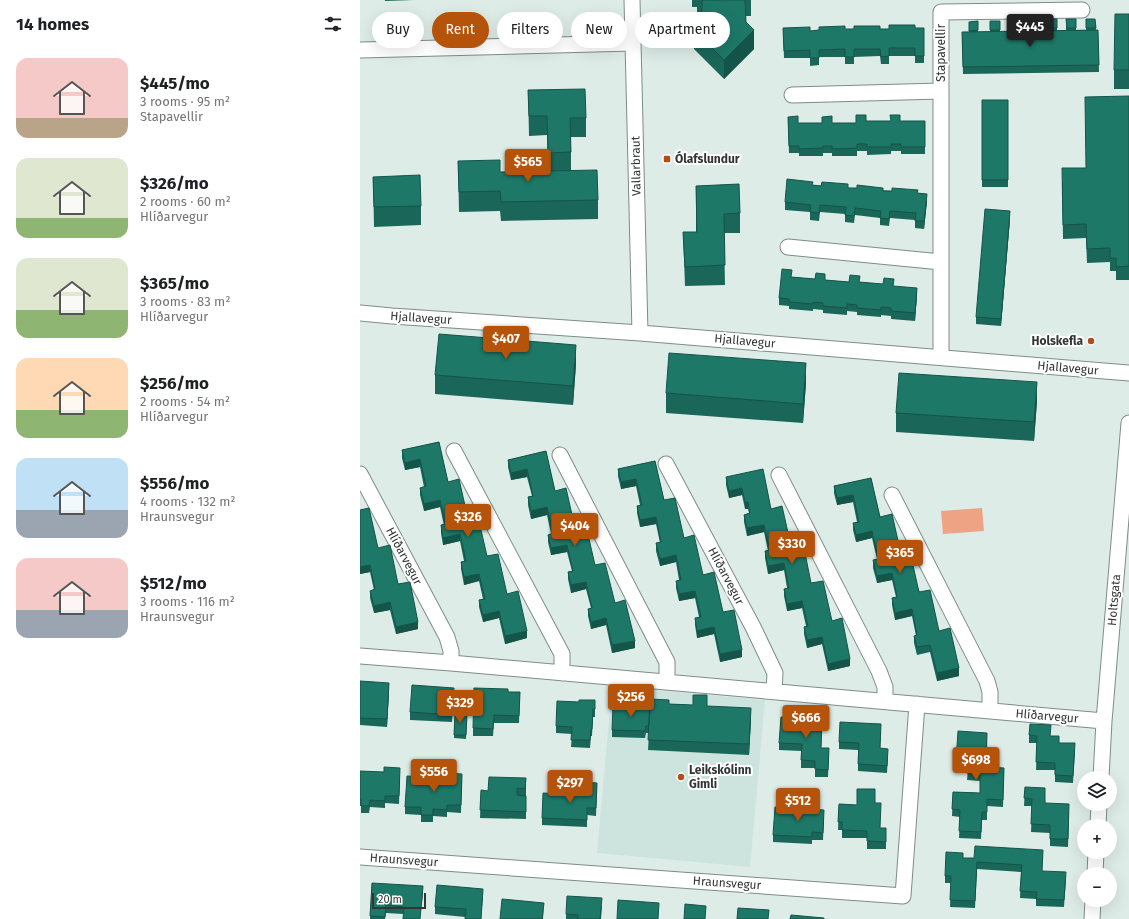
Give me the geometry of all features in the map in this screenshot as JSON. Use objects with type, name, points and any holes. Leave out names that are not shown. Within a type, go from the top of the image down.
[{"type":"street","name":"Vallarbraut","points":[[632,0],[640,333]]},
{"type":"street","name":"Stapavellir","points":[[941,357],[941,12],[1082,10]]},
{"type":"street","points":[[360,50],[633,43]]},
{"type":"street","name":"Stapavellir","points":[[792,95],[941,91]]},
{"type":"street","points":[[788,247],[941,262]]},
{"type":"street","name":"Hjallavegur","points":[[360,313],[640,333],[1129,373]]},
{"type":"street","name":"Holtsgata","points":[[1101,771],[1104,721],[1129,422]]},
{"type":"street","points":[[454,451],[562,654],[562,673]]},
{"type":"street","points":[[560,455],[667,662],[668,682]]},
{"type":"street","name":"Hlíðarvegur","points":[[666,464],[753,627],[772,666],[775,673],[774,691]]},
{"type":"street","name":"Hlíðarvegur","points":[[360,474],[447,637],[451,651],[451,663]]},
{"type":"street","points":[[779,475],[879,671],[885,687],[885,701]]},
{"type":"street","points":[[892,495],[987,680],[990,692],[990,711]]},
{"type":"street","name":"Hlíðarvegur","points":[[360,656],[1104,721]]},
{"type":"street","name":"Hraunsvegur","points":[[360,856],[903,896],[917,704]]},
{"type":"street","points":[[1092,919],[1093,907]]},
{"type":"shaded area","points":[[982,508],[984,531],[943,534],[941,511]]},
{"type":"shaded area","name":"Leikskólinn Gimli","points":[[612,686],[765,700],[750,867],[597,853]]},
{"type":"building","points":[[702,0],[745,0],[746,22],[754,30],[724,60],[712,48],[730,48],[730,12],[702,12]]},
{"type":"building","points":[[1115,14],[1129,14],[1129,70],[1114,70]]},
{"type":"building","points":[[1047,19],[1057,19],[1057,28],[1048,28]]},
{"type":"building","points":[[1066,19],[1076,19],[1076,28],[1067,28]]},
{"type":"building","points":[[1086,19],[1095,19],[1096,28],[1086,28]]},
{"type":"building","points":[[1018,20],[1019,29],[1009,30],[1009,21]]},
{"type":"building","points":[[1027,20],[1036,20],[1037,29],[1027,29]]},
{"type":"building","points":[[978,21],[978,30],[969,31],[969,22]]},
{"type":"building","points":[[990,21],[1000,21],[1000,30],[990,30]]},
{"type":"building","points":[[889,25],[915,25],[915,28],[924,28],[924,56],[915,56],[915,48],[889,48],[889,56],[881,57],[880,49],[854,49],[854,57],[845,57],[845,49],[819,50],[819,58],[810,58],[810,50],[784,51],[783,28],[810,27],[810,31],[819,30],[819,27],[845,26],[845,29],[854,29],[854,26],[880,26],[880,29],[889,29]]},
{"type":"building","points":[[1098,30],[1099,65],[963,67],[962,32]]},
{"type":"building","points":[[585,89],[586,118],[570,118],[571,152],[548,153],[547,116],[529,116],[528,90]]},
{"type":"building","points":[[1129,96],[1129,266],[1116,267],[1116,258],[1110,258],[1110,248],[1087,249],[1086,224],[1063,225],[1062,168],[1086,168],[1085,97]]},
{"type":"building","points":[[982,100],[1008,100],[1008,180],[982,180]]},
{"type":"building","points":[[856,115],[866,115],[866,121],[891,121],[890,115],[900,115],[900,121],[925,121],[925,147],[901,147],[901,144],[891,144],[891,147],[867,147],[867,144],[857,144],[857,148],[832,149],[832,146],[823,146],[823,148],[799,149],[799,146],[789,146],[788,117],[798,116],[798,123],[822,123],[822,117],[832,116],[832,123],[856,123]]},
{"type":"building","points":[[500,160],[500,172],[597,170],[598,200],[501,202],[500,191],[459,192],[458,161]]},
{"type":"building","points":[[420,175],[421,206],[374,207],[373,177]]},
{"type":"building","points":[[787,179],[813,182],[812,185],[821,186],[822,182],[848,184],[848,188],[857,188],[857,185],[883,188],[883,191],[892,191],[892,188],[918,190],[917,193],[927,194],[924,221],[915,221],[916,213],[890,211],[889,219],[880,218],[881,211],[855,208],[854,216],[845,215],[846,207],[820,205],[819,213],[810,212],[811,205],[785,202]]},
{"type":"building","points":[[739,184],[740,213],[724,214],[725,265],[685,267],[683,232],[697,232],[696,186]]},
{"type":"building","points":[[985,209],[1010,211],[1001,319],[976,317]]},
{"type":"building","points":[[782,269],[792,270],[791,277],[815,279],[816,273],[825,274],[825,280],[849,282],[850,275],[860,276],[859,282],[883,284],[884,278],[894,279],[893,286],[917,288],[915,313],[891,311],[891,308],[881,307],[881,310],[857,308],[857,305],[847,304],[847,308],[823,306],[823,303],[813,302],[813,304],[789,302],[789,299],[779,298]]},
{"type":"building","points":[[439,334],[576,345],[573,386],[435,375]]},
{"type":"building","points":[[669,353],[806,363],[803,404],[666,393]]},
{"type":"building","points":[[899,373],[1037,382],[1034,422],[896,413]]},
{"type":"building","points":[[439,442],[448,482],[459,479],[468,519],[478,517],[487,556],[498,554],[507,594],[518,591],[527,631],[505,636],[499,611],[483,615],[479,600],[485,599],[479,574],[464,577],[461,562],[466,561],[460,534],[443,538],[441,525],[445,524],[440,500],[424,504],[420,488],[426,486],[420,459],[405,463],[402,450]]},
{"type":"building","points":[[546,451],[555,491],[566,488],[575,528],[586,526],[595,565],[605,563],[615,603],[625,600],[635,641],[612,645],[606,618],[591,622],[588,609],[592,608],[586,582],[571,585],[568,572],[573,571],[567,545],[551,548],[548,535],[553,533],[547,507],[531,511],[528,497],[533,496],[527,469],[511,473],[508,460]]},
{"type":"building","points":[[655,461],[664,500],[675,498],[684,538],[694,535],[703,575],[714,572],[723,612],[734,610],[742,650],[720,654],[714,627],[697,631],[695,618],[701,617],[695,591],[679,594],[676,581],[681,580],[676,555],[660,559],[656,543],[661,542],[656,517],[640,520],[637,506],[642,505],[636,479],[621,482],[618,469]]},
{"type":"building","points":[[763,469],[771,509],[782,506],[791,546],[803,543],[811,583],[823,581],[832,621],[842,618],[850,659],[828,664],[822,637],[807,640],[804,627],[808,626],[802,601],[787,604],[784,589],[789,588],[784,563],[768,566],[765,551],[770,550],[764,525],[747,528],[744,515],[750,513],[748,502],[745,502],[742,488],[729,491],[726,477]]},
{"type":"building","points":[[871,478],[880,517],[892,514],[901,554],[910,552],[919,592],[930,590],[939,631],[950,628],[959,668],[937,673],[930,645],[917,647],[914,636],[917,635],[912,609],[895,613],[892,598],[897,597],[892,573],[877,576],[873,560],[878,559],[872,531],[856,535],[853,523],[859,522],[853,495],[837,498],[834,486]]},
{"type":"building","points":[[369,508],[378,548],[390,545],[398,584],[410,582],[418,622],[396,627],[390,602],[374,606],[370,591],[375,589],[370,565],[360,567],[360,510]]},
{"type":"building","points":[[360,681],[389,683],[387,719],[360,718]]},
{"type":"building","points":[[412,685],[454,688],[452,715],[410,712]]},
{"type":"building","points":[[474,688],[508,689],[508,692],[520,692],[519,716],[494,715],[493,729],[473,728]]},
{"type":"building","points":[[693,695],[707,695],[707,706],[751,708],[749,744],[648,740],[650,699],[669,700],[669,704],[693,705]]},
{"type":"building","points":[[579,700],[595,700],[590,740],[571,740],[572,727],[556,726],[557,701],[579,702]]},
{"type":"building","points":[[613,706],[650,707],[649,726],[646,726],[645,731],[612,730]]},
{"type":"building","points":[[455,714],[467,714],[466,735],[454,735]]},
{"type":"building","points":[[781,717],[822,719],[821,748],[829,748],[828,770],[815,769],[815,761],[801,760],[802,744],[779,743]]},
{"type":"building","points":[[840,722],[881,724],[880,748],[888,749],[887,766],[858,764],[859,743],[839,742]]},
{"type":"building","points":[[1030,724],[1051,725],[1050,736],[1059,736],[1059,743],[1075,743],[1073,776],[1055,775],[1055,763],[1036,762],[1037,736],[1029,735]]},
{"type":"building","points":[[958,731],[987,733],[986,767],[1004,768],[1003,800],[987,799],[987,812],[982,812],[981,832],[959,831],[960,810],[952,809],[953,792],[980,793],[980,773],[967,773],[968,762],[956,761]]},
{"type":"building","points":[[384,767],[400,768],[399,796],[385,796],[385,801],[370,800],[369,806],[361,806],[360,771],[384,772]]},
{"type":"building","points":[[446,773],[462,774],[461,805],[447,805],[447,810],[433,809],[433,815],[421,815],[421,807],[405,807],[407,776],[445,778]]},
{"type":"building","points":[[489,777],[526,778],[525,789],[517,788],[517,795],[526,796],[526,812],[480,810],[481,790],[488,791]]},
{"type":"building","points":[[584,782],[597,783],[596,808],[587,808],[587,820],[542,818],[543,793],[583,795]]},
{"type":"building","points":[[1025,787],[1045,788],[1045,803],[1069,804],[1068,839],[1050,839],[1050,825],[1031,824],[1032,799],[1024,798]]},
{"type":"building","points":[[857,789],[875,789],[875,803],[881,803],[880,828],[886,828],[886,842],[867,841],[867,831],[842,830],[842,822],[838,822],[839,804],[857,805]]},
{"type":"building","points":[[775,807],[824,810],[823,833],[812,832],[812,837],[773,835]]},
{"type":"building","points":[[975,846],[1043,850],[1042,871],[1066,872],[1064,900],[1036,899],[1037,892],[1020,891],[1022,865],[977,862],[975,901],[950,900],[951,876],[945,876],[946,852],[963,853],[963,858],[974,858]]},
{"type":"building","points":[[372,883],[423,886],[420,919],[403,919],[404,907],[386,905],[385,917],[370,916]]},
{"type":"building","points":[[437,885],[483,889],[481,919],[465,919],[466,909],[435,907]]},
{"type":"building","points":[[567,896],[602,898],[600,919],[578,919],[578,915],[566,914]]},
{"type":"building","points":[[502,899],[544,903],[542,919],[500,919]]},
{"type":"building","points":[[618,900],[659,903],[658,919],[617,919]]},
{"type":"building","points":[[685,904],[706,906],[705,919],[684,919]]},
{"type":"building","points":[[738,908],[769,910],[768,919],[737,919]]},
{"type":"building","points":[[791,915],[824,918],[824,919],[790,919]]},
{"type":"place","name":"Ólafslundur","points":[[667,159]]},
{"type":"place","name":"Holskefla","points":[[1091,341]]},
{"type":"place","name":"Leikskólinn Gimli","points":[[681,777]]}]
